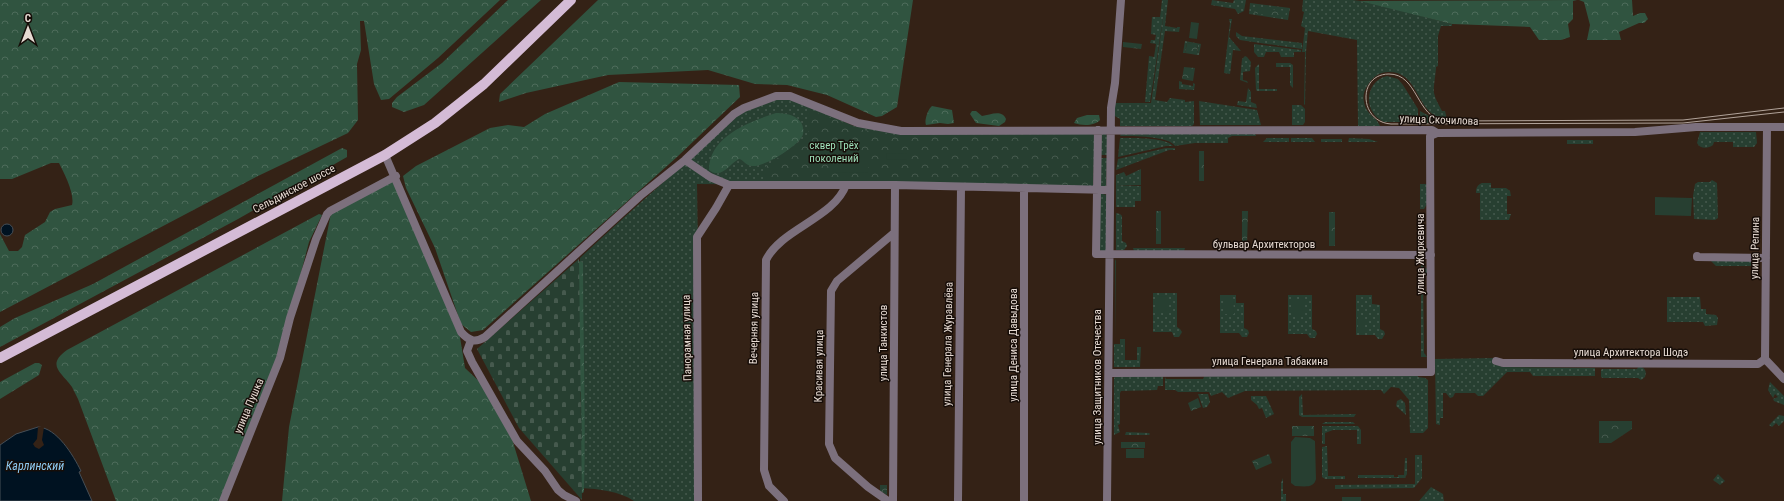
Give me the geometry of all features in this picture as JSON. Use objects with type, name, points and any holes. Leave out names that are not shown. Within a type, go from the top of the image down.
[{"type":"main road","name":"Сельдинское шоссе","points":[[0,358],[385,155],[452,114],[571,0]]},
{"type":"street","name":"улица Защитников Отечества","points":[[1107,501],[1110,108],[1115,83],[1121,0]]},
{"type":"street","name":"улица Скочилова","points":[[471,340],[480,340],[485,337],[640,196],[685,160],[734,114],[756,102],[776,96],[796,98],[853,121],[888,130],[1432,130],[1434,134],[1635,132],[1696,127],[1768,127]]},
{"type":"street","points":[[1768,127],[1784,127]]},
{"type":"street","name":"улица Репина","points":[[1765,359],[1768,127]]},
{"type":"street","points":[[1096,189],[1098,130]]},
{"type":"street","name":"улица Жиркевича","points":[[1431,372],[1431,255],[1434,134]]},
{"type":"street","points":[[385,155],[396,176],[461,332],[471,340],[467,351],[472,362],[517,441],[545,471],[558,490],[576,501]]},
{"type":"street","points":[[685,160],[710,177],[729,185],[895,185],[1110,190]]},
{"type":"street","name":"улица Пушка","points":[[223,501],[280,358],[290,318],[316,239],[328,214],[330,211],[396,176]]},
{"type":"street","name":"Панорамная улица","points":[[698,501],[696,237],[729,185]]},
{"type":"street","name":"Вечерняя улица","points":[[779,499],[769,486],[764,470],[766,260],[778,246],[840,199],[846,185]]},
{"type":"street","name":"улица Танкистов","points":[[893,501],[895,185]]},
{"type":"street","name":"улица Генерала Журавлёва","points":[[958,501],[961,186]]},
{"type":"street","name":"улица Дениса Давыдова","points":[[1024,188],[1024,501]]},
{"type":"street","name":"бульвар Архитекторов","points":[[1096,189],[1096,254],[1431,255]]},
{"type":"street","name":"Красивая улица","points":[[888,501],[868,487],[835,458],[829,444],[831,291],[837,281],[894,232]]},
{"type":"street","points":[[1697,256],[1766,258]]},
{"type":"street","points":[[1765,359],[1784,379]]},
{"type":"street","name":"улица Архитектора Шодэ","points":[[1496,361],[1503,363],[1758,364],[1765,359]]},
{"type":"street","name":"улица Генерала Табакина","points":[[1109,373],[1431,372]]},
{"type":"green space","points":[[0,0],[500,0],[438,58],[389,99],[381,100],[374,84],[364,21],[360,21],[361,50],[357,64],[358,120],[348,133],[258,176],[0,312],[0,234],[9,251],[18,251],[22,247],[25,235],[45,222],[50,212],[55,209],[72,205],[73,200],[59,163],[51,163],[12,179],[0,179]]},
{"type":"green space","points":[[508,0],[541,0],[424,105],[404,112],[392,107],[392,103],[397,97],[442,63]]},
{"type":"green space","points":[[598,0],[913,0],[897,107],[882,116],[876,117],[827,95],[787,85],[755,84],[708,70],[608,75],[526,93],[499,102],[500,94]]},
{"type":"green space","points":[[1162,0],[1168,0],[1165,26],[1180,27],[1179,32],[1165,31],[1155,100],[1167,102],[1170,98],[1185,100],[1185,102],[1194,101],[1194,124],[1192,126],[1120,126],[1120,119],[1113,115],[1113,103],[1151,103],[1165,5],[1150,102],[1145,102],[1149,56],[1154,57],[1156,44],[1150,43],[1151,40],[1155,40],[1156,35],[1151,34],[1152,17],[1160,17]]},
{"type":"green space","points":[[1212,0],[1233,3],[1234,0],[1246,0],[1244,11],[1238,14],[1235,9],[1211,5]]},
{"type":"green space","points":[[1303,0],[1353,0],[1368,2],[1452,24],[1452,26],[1441,26],[1438,36],[1438,66],[1436,67],[1434,87],[1436,100],[1442,111],[1445,111],[1447,119],[1430,112],[1412,85],[1403,75],[1385,72],[1372,80],[1364,93],[1365,106],[1380,126],[1358,126],[1357,40],[1308,31],[1305,105],[1305,52],[1302,52],[1305,28],[1301,26],[1304,12],[1302,11]]},
{"type":"green space","points":[[1577,0],[1573,1],[1573,19],[1568,24],[1570,37],[1561,40],[1539,40],[1530,27],[1452,24],[1360,1]]},
{"type":"green space","points":[[1579,0],[1632,0],[1633,16],[1640,13],[1645,13],[1648,19],[1644,23],[1639,23],[1619,32],[1621,40],[1587,40],[1590,25],[1584,2]]},
{"type":"green space","points":[[1250,3],[1290,8],[1288,20],[1249,14]]},
{"type":"green space","points":[[1255,7],[1286,11],[1285,18],[1254,13]]},
{"type":"green space","points":[[1229,19],[1232,19],[1229,37],[1241,51],[1233,50],[1230,74],[1224,73],[1230,23]]},
{"type":"green space","points":[[1191,22],[1199,23],[1197,39],[1189,38]]},
{"type":"green space","points":[[1236,32],[1242,36],[1302,43],[1302,49],[1240,40],[1236,36]]},
{"type":"green space","points":[[1185,41],[1201,44],[1199,55],[1197,55],[1198,45],[1187,43],[1185,53],[1183,53]]},
{"type":"green space","points":[[1123,42],[1142,44],[1141,49],[1123,47]]},
{"type":"green space","points":[[1187,43],[1198,44],[1197,55],[1185,53]]},
{"type":"green space","points":[[1254,44],[1301,50],[1301,52],[1294,52],[1294,57],[1281,57],[1279,52],[1266,52],[1264,57],[1258,57],[1254,52]]},
{"type":"green space","points":[[1245,56],[1251,62],[1250,71],[1243,72],[1243,80],[1247,81],[1248,83],[1240,80],[1242,59]]},
{"type":"green space","points":[[1276,63],[1290,63],[1293,65],[1293,88],[1290,85],[1290,67],[1276,67]]},
{"type":"green space","points":[[1259,64],[1259,89],[1277,89],[1277,91],[1256,90],[1255,68]]},
{"type":"green space","points":[[1184,67],[1195,68],[1193,81],[1182,79]]},
{"type":"green space","points":[[1387,76],[1398,79],[1403,85],[1418,109],[1418,122],[1384,122],[1372,111],[1369,104],[1371,90],[1374,84]]},
{"type":"green space","points":[[1179,81],[1182,82],[1182,84],[1193,86],[1193,83],[1195,84],[1194,90],[1179,89]]},
{"type":"green space","points":[[619,82],[739,85],[740,97],[677,157],[483,330],[471,332],[461,324],[435,248],[406,188],[403,176],[416,166],[490,128],[508,125],[524,127],[545,114]]},
{"type":"green space","points":[[1248,88],[1251,92],[1251,102],[1256,104],[1257,108],[1237,105],[1238,101],[1246,102]]},
{"type":"green space","points":[[776,99],[796,101],[854,126],[894,133],[1092,133],[1095,136],[1093,187],[697,184],[702,501],[634,501],[615,493],[581,488],[580,258],[735,117],[744,111]]},
{"type":"green space","points":[[1199,101],[1257,110],[1261,125],[1200,125]]},
{"type":"green space","points":[[1292,105],[1301,105],[1305,109],[1305,122],[1303,125],[1292,125]]},
{"type":"green space","points":[[932,106],[952,110],[954,123],[926,125],[927,115]]},
{"type":"green space","name":"сквер Трёх поколений","points":[[809,111],[863,130],[894,135],[1092,134],[1091,185],[765,181],[764,168],[808,135]]},
{"type":"green space","points":[[972,111],[976,111],[982,116],[999,113],[1006,119],[1005,122],[999,126],[976,123],[970,114]]},
{"type":"green space","points":[[1420,111],[1442,123],[1420,123]]},
{"type":"green space","points":[[776,113],[791,115],[802,124],[803,134],[801,139],[796,144],[781,155],[757,166],[750,166],[739,159],[722,172],[714,173],[709,170],[711,158],[723,139],[743,126]]},
{"type":"green space","points":[[1087,115],[1099,115],[1100,120],[1088,125],[1074,123],[1077,118]]},
{"type":"green space","points":[[1700,132],[1756,132],[1757,143],[1754,147],[1733,147],[1733,142],[1714,142],[1713,145],[1704,148],[1697,143]]},
{"type":"green space","points":[[1255,133],[1256,136],[1232,136],[1228,138],[1228,143],[1195,143],[1175,146],[1166,140],[1158,138],[1120,136],[1121,134]]},
{"type":"green space","points":[[1102,134],[1106,134],[1107,136],[1107,155],[1100,155]]},
{"type":"green space","points":[[1120,138],[1140,138],[1163,141],[1173,146],[1166,146],[1118,157]]},
{"type":"green space","points":[[1267,138],[1289,138],[1289,142],[1263,142]]},
{"type":"green space","points":[[1291,138],[1312,138],[1315,142],[1291,142]]},
{"type":"green space","points":[[1349,138],[1369,139],[1378,142],[1348,142]]},
{"type":"green space","points":[[1321,139],[1342,139],[1342,142],[1321,142]]},
{"type":"green space","points":[[1567,140],[1593,140],[1593,144],[1567,144]]},
{"type":"green space","points":[[342,148],[347,150],[347,157],[238,219],[0,347],[0,327],[15,318],[93,284]]},
{"type":"green space","points":[[1166,148],[1175,148],[1175,150],[1169,150],[1116,170],[1118,159]]},
{"type":"green space","points":[[1199,151],[1204,151],[1204,181],[1199,181]]},
{"type":"green space","points":[[887,153],[907,154],[907,160],[886,159]]},
{"type":"green space","points":[[834,155],[868,155],[868,173],[834,172]]},
{"type":"green space","points":[[1101,158],[1107,158],[1106,186],[1099,186]]},
{"type":"green space","points":[[1141,169],[1141,185],[1117,185],[1141,186],[1141,201],[1135,201],[1135,207],[1116,207],[1116,175],[1124,172],[1126,176]]},
{"type":"green space","points":[[394,179],[459,331],[465,368],[483,385],[512,439],[531,501],[282,501],[289,427],[331,213]]},
{"type":"green space","points":[[1712,180],[1717,183],[1718,218],[1715,220],[1694,219],[1693,196],[1695,184],[1698,182],[1710,182]]},
{"type":"green space","points":[[1482,183],[1491,183],[1491,188],[1506,188],[1510,191],[1511,196],[1507,196],[1507,214],[1511,214],[1509,220],[1480,220],[1480,193],[1476,193],[1476,191],[1478,186]]},
{"type":"green space","points":[[1420,184],[1427,184],[1427,204],[1424,209],[1420,209]]},
{"type":"green space","points":[[1099,193],[1107,195],[1106,251],[1101,251],[1099,249]]},
{"type":"green space","points":[[1655,197],[1692,198],[1691,216],[1655,215]]},
{"type":"green space","points":[[1156,211],[1161,211],[1161,244],[1156,244]]},
{"type":"green space","points":[[1242,211],[1248,211],[1247,245],[1242,245]]},
{"type":"green space","points":[[1329,212],[1335,212],[1335,246],[1329,246]]},
{"type":"green space","points":[[1116,213],[1122,216],[1122,241],[1126,243],[1127,246],[1124,250],[1116,250]]},
{"type":"green space","points":[[319,214],[322,215],[309,242],[279,357],[221,501],[116,501],[78,399],[72,387],[60,373],[56,364],[57,360],[67,350]]},
{"type":"green space","points":[[1133,248],[1185,248],[1184,251],[1134,251]]},
{"type":"green space","points":[[579,259],[582,500],[519,428],[477,349]]},
{"type":"green space","points":[[1115,259],[1116,261],[1115,338]]},
{"type":"green space","points":[[580,261],[583,263],[585,434],[583,493],[578,493],[577,445],[582,440],[581,392],[577,392],[576,264]]},
{"type":"green space","points":[[1711,261],[1755,261],[1758,264],[1756,266],[1716,266]]},
{"type":"green space","points":[[1421,264],[1427,269],[1427,274],[1423,277],[1424,353],[1427,357],[1421,357]]},
{"type":"green space","points":[[1153,293],[1177,293],[1177,327],[1182,332],[1179,337],[1174,337],[1172,332],[1153,332]]},
{"type":"green space","points":[[1220,295],[1236,295],[1236,303],[1244,303],[1244,328],[1248,330],[1249,333],[1247,337],[1242,337],[1239,333],[1220,333]]},
{"type":"green space","points":[[1288,295],[1312,295],[1312,329],[1316,331],[1317,334],[1315,338],[1310,338],[1307,334],[1288,334]]},
{"type":"green space","points":[[1356,295],[1372,295],[1372,304],[1380,305],[1380,329],[1384,331],[1385,334],[1382,339],[1378,339],[1375,335],[1356,335]]},
{"type":"green space","points":[[1167,296],[1167,313],[1157,313],[1157,297]]},
{"type":"green space","points":[[1223,297],[1233,297],[1234,314],[1223,314]]},
{"type":"green space","points":[[1667,297],[1700,297],[1701,309],[1706,309],[1706,314],[1716,315],[1718,318],[1717,325],[1705,326],[1703,322],[1667,322]]},
{"type":"green space","points":[[1292,299],[1303,299],[1303,315],[1292,315]]},
{"type":"green space","points":[[1358,316],[1365,316],[1365,332],[1358,332]]},
{"type":"green space","points":[[1120,339],[1125,339],[1125,360],[1137,360],[1137,347],[1141,347],[1140,367],[1114,367],[1114,344],[1120,344]]},
{"type":"green space","points":[[1495,358],[1495,365],[1501,365],[1502,367],[1595,368],[1595,376],[1533,376],[1530,372],[1507,372],[1483,396],[1478,396],[1475,393],[1455,393],[1453,397],[1450,398],[1446,393],[1443,393],[1443,418],[1440,418],[1440,425],[1436,424],[1435,359]]},
{"type":"green space","points":[[35,363],[42,365],[39,375],[0,399],[0,382]]},
{"type":"green space","points":[[1639,366],[1646,371],[1645,377],[1641,380],[1638,378],[1601,377],[1602,369],[1637,369]]},
{"type":"green space","points":[[1205,375],[1418,375],[1418,377],[1428,380],[1428,428],[1423,433],[1410,433],[1409,400],[1399,388],[1391,387],[1384,394],[1381,390],[1245,391],[1228,398],[1222,392],[1211,396],[1209,392],[1178,392],[1175,390],[1165,390],[1165,377],[1166,379],[1203,379]]},
{"type":"green space","points":[[1116,376],[1163,376],[1163,386],[1158,386],[1157,390],[1121,391],[1120,424],[1118,425],[1120,432],[1114,435],[1114,378]]},
{"type":"green space","points":[[1770,382],[1784,396],[1784,405],[1774,401],[1773,399],[1778,397],[1775,394],[1773,398],[1768,390]]},
{"type":"green space","points":[[1198,394],[1208,394],[1210,402],[1207,407],[1203,408]]},
{"type":"green space","points":[[1302,394],[1303,415],[1356,414],[1354,417],[1302,417],[1299,415],[1299,397]]},
{"type":"green space","points":[[1251,396],[1266,396],[1274,414],[1266,418],[1262,408],[1259,409],[1251,400]]},
{"type":"green space","points":[[1198,398],[1201,407],[1191,411],[1188,403]]},
{"type":"green space","points":[[1401,399],[1405,403],[1406,415],[1396,406],[1397,401]]},
{"type":"green space","points":[[1779,415],[1784,416],[1784,421],[1779,426],[1776,423],[1772,427],[1769,425]]},
{"type":"green space","points":[[1599,421],[1632,421],[1632,429],[1611,443],[1599,443]]},
{"type":"green space","points":[[1325,422],[1353,422],[1355,424],[1322,424]]},
{"type":"green space","points":[[1292,426],[1314,426],[1314,436],[1292,436]]},
{"type":"green space","points":[[1322,426],[1358,426],[1361,430],[1361,444],[1357,444],[1357,430],[1333,430],[1325,433],[1325,444],[1322,444]]},
{"type":"green space","points":[[1126,432],[1149,433],[1150,434],[1125,435]]},
{"type":"green space","points":[[1295,437],[1310,438],[1315,441],[1316,479],[1311,486],[1295,486],[1291,483],[1291,442]]},
{"type":"green space","points":[[1121,442],[1145,442],[1145,448],[1121,448]]},
{"type":"green space","points":[[1327,446],[1328,476],[1345,476],[1345,479],[1325,479],[1322,477],[1322,447]]},
{"type":"green space","points":[[1126,449],[1144,449],[1144,458],[1126,458]]},
{"type":"green space","points":[[1269,454],[1272,463],[1256,470],[1252,461]]},
{"type":"green space","points":[[1415,455],[1422,455],[1422,478],[1414,488],[1335,489],[1335,485],[1415,484]]},
{"type":"green space","points":[[1405,458],[1407,458],[1407,474],[1405,478],[1358,478],[1358,475],[1394,475],[1394,477],[1398,477],[1398,475],[1404,475]]},
{"type":"green space","points":[[1718,474],[1725,481],[1720,485],[1713,480]]},
{"type":"green space","points":[[1283,478],[1283,494],[1286,494],[1286,501],[1281,501],[1281,483]]},
{"type":"green space","points":[[880,485],[887,485],[887,495],[880,491]]},
{"type":"green space","points":[[1431,487],[1443,494],[1444,501],[1419,501]]},
{"type":"green space","points":[[1342,497],[1361,497],[1361,501],[1342,501]]},
{"type":"water","points":[[9,224],[12,225],[12,235],[5,236],[2,235],[1,228],[2,225]]},
{"type":"water","name":"Карлинский","points":[[38,427],[52,432],[64,443],[81,471],[79,472],[92,501],[0,501],[0,445],[16,434]]},
{"type":"pier","points":[[38,427],[44,427],[42,440],[44,445],[39,449],[33,444],[37,439]]},
{"type":"tram line","points":[[1784,108],[1683,120],[1444,121],[1435,118],[1428,112],[1406,81],[1399,76],[1389,74],[1379,76],[1371,82],[1367,89],[1366,98],[1368,107],[1373,115],[1380,121],[1391,124],[1683,123],[1784,112]]}]
